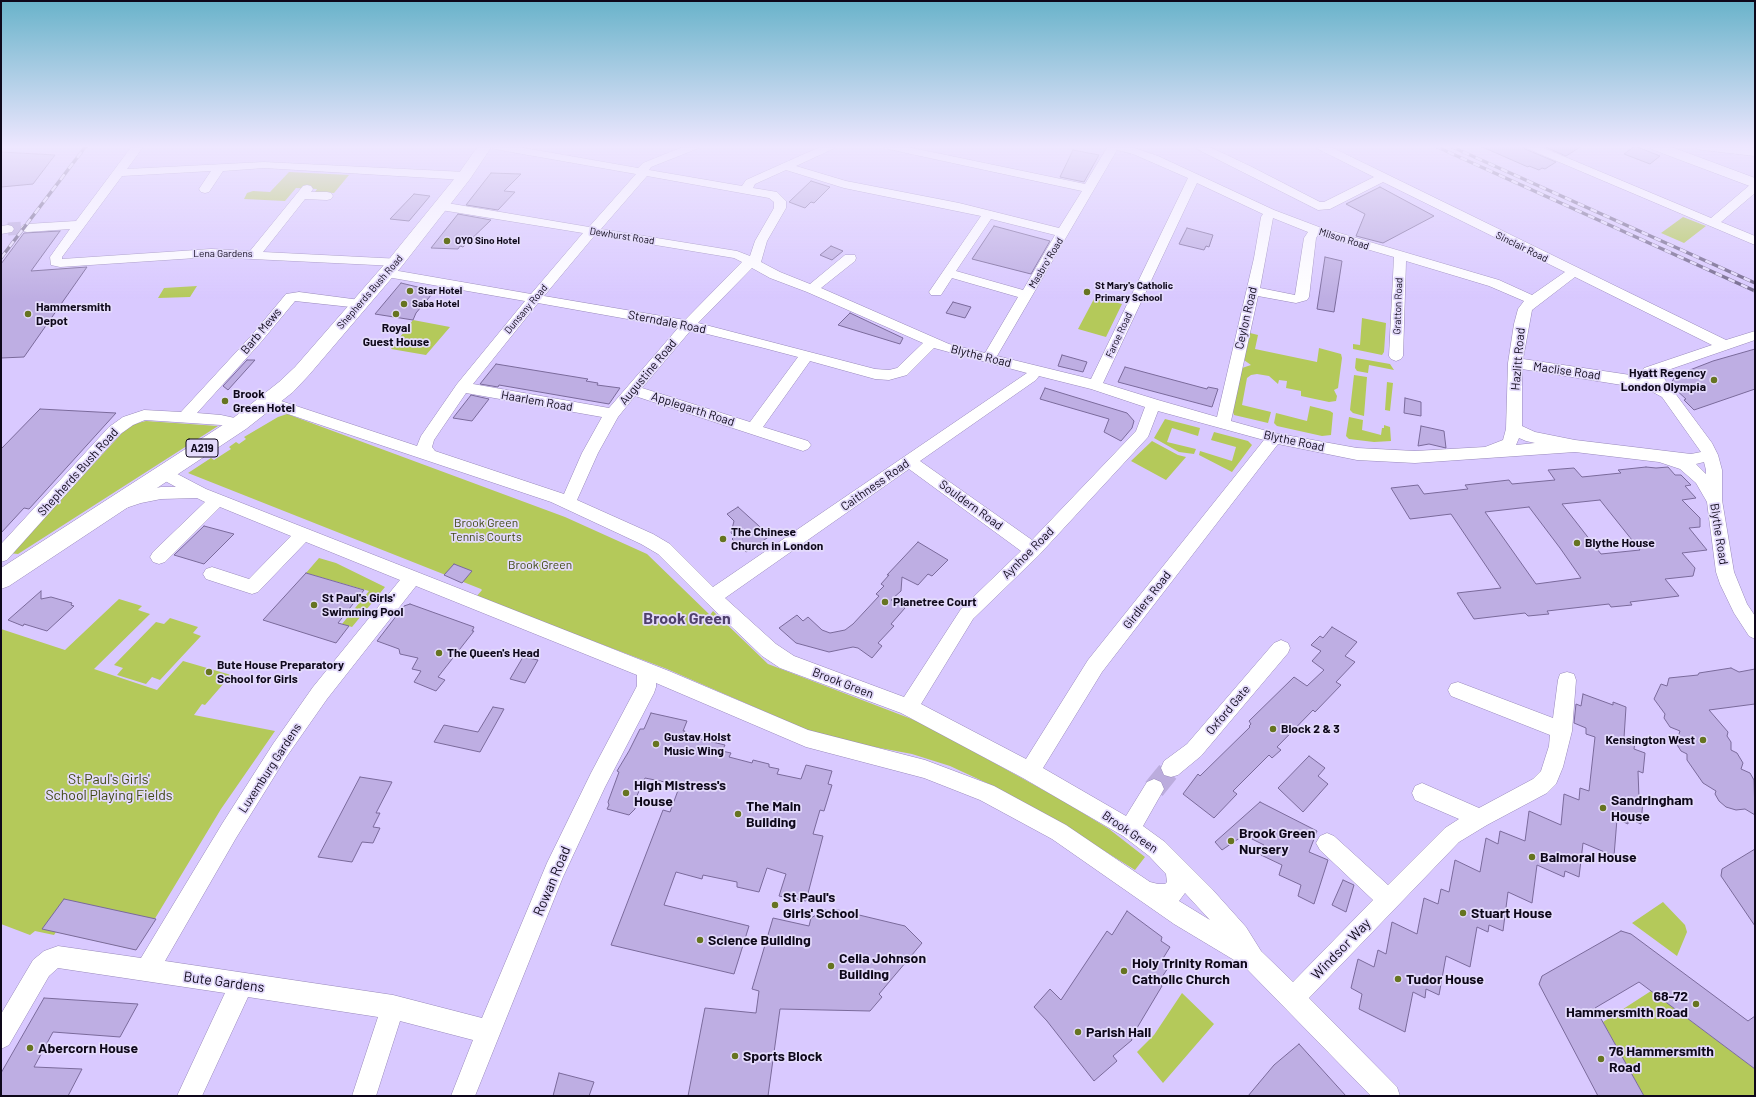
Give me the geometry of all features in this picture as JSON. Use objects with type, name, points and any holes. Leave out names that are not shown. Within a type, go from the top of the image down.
[{"type":"main road","name":"Shepherds Bush Road","points":[[1,580],[239,424],[269,402],[302,371],[391,268],[448,197]]},
{"type":"street","points":[[27,228],[78,225],[99,197]]},
{"type":"street","points":[[254,254],[300,197]]},
{"type":"street","name":"Dunsany Road","points":[[429,455],[424,448],[428,437],[462,387],[495,345],[621,197]]},
{"type":"street","points":[[754,263],[761,241],[780,208],[780,201],[776,197]]},
{"type":"street","points":[[907,197],[988,214],[1064,233]]},
{"type":"street","name":"Masbro' Road","points":[[988,358],[1085,197]]},
{"type":"street","name":"Faroe Road","points":[[1095,385],[1184,197]]},
{"type":"street","name":"Milson Road","points":[[1237,197],[1270,213],[1315,230],[1494,283],[1534,301]]},
{"type":"street","points":[[1301,197],[1318,206],[1326,206],[1344,197]]},
{"type":"street","name":"Sinclair Road","points":[[1421,197],[1725,345]]},
{"type":"street","points":[[1652,197],[1755,241]]},
{"type":"street","points":[[1713,223],[1743,197]]},
{"type":"street","name":"Dewhurst Road","points":[[441,206],[731,254],[754,263]]},
{"type":"street","name":"Ceylon Road","points":[[1223,424],[1253,290],[1267,217],[1270,213]]},
{"type":"street","points":[[936,292],[988,214]]},
{"type":"street","name":"Lena Gardens","points":[[78,225],[56,256],[55,261],[60,263],[211,253],[254,254],[391,268]]},
{"type":"street","points":[[1253,290],[1296,299],[1302,297],[1310,238],[1315,230]]},
{"type":"street","points":[[731,254],[745,250],[761,241]]},
{"type":"street","name":"Gratton Road","points":[[1396,356],[1400,256]]},
{"type":"street","points":[[812,289],[850,258]]},
{"type":"street","name":"Blythe Road","points":[[754,263],[775,275],[812,289],[932,342],[1095,385],[1153,404],[1274,438],[1372,456],[1415,457],[1575,446]]},
{"type":"street","name":"Augustine Road","points":[[568,503],[590,453],[612,414],[688,325],[747,265],[754,263]]},
{"type":"street","name":"Sterndale Road","points":[[391,268],[535,299],[688,325],[875,374],[897,374],[906,370],[932,342]]},
{"type":"street","name":"Hazlitt Road","points":[[1514,429],[1515,364],[1524,312],[1534,301],[1574,272]]},
{"type":"street","points":[[948,273],[1027,295]]},
{"type":"street","name":"Barb Mews","points":[[185,417],[256,339],[291,297],[299,296],[360,304]]},
{"type":"street","name":"Maclise Road","points":[[1515,364],[1625,379],[1755,335]]},
{"type":"street","points":[[753,429],[807,355]]},
{"type":"street","points":[[1659,368],[1656,378],[1707,447],[1714,470],[1715,502]]},
{"type":"street","name":"Caithness Road","points":[[712,597],[1031,377],[1036,369]]},
{"type":"street","points":[[1625,379],[1652,385],[1668,394]]},
{"type":"street","name":"Haarlem Road","points":[[462,387],[612,414]]},
{"type":"street","name":"Applegarth Road","points":[[632,390],[804,445]]},
{"type":"street","name":"Brook Green","points":[[269,402],[568,503],[647,539],[664,549],[712,597],[769,650],[787,662],[908,707],[943,724],[1030,770],[1130,829],[1157,849],[1178,870],[1238,935],[1254,959],[1388,1096]]},
{"type":"street","name":"Aynhoe Road","points":[[908,707],[967,614],[1033,550],[1143,433],[1153,404]]},
{"type":"street","name":"Shepherds Bush Road","points":[[1,555],[120,425],[136,417],[144,415],[226,420],[239,424]]},
{"type":"street","points":[[1484,453],[1509,442],[1514,429]]},
{"type":"street","name":"Blythe Road","points":[[1514,429],[1531,437],[1575,446],[1691,460],[1710,455]]},
{"type":"street","name":"Girdlers Road","points":[[1030,770],[1095,666],[1274,438]]},
{"type":"street","name":"Blythe Road","points":[[1662,457],[1686,466],[1694,471],[1707,486],[1715,502],[1725,572],[1740,608],[1755,631]]},
{"type":"street","name":"Souldern Road","points":[[910,461],[1033,550]]},
{"type":"street","name":"Brook Green","points":[[164,472],[200,493],[646,670],[806,738],[925,769],[987,793],[1058,832],[1182,916],[1254,959]]},
{"type":"street","name":"Brook Green","points":[[109,509],[139,497],[161,493],[200,493]]},
{"type":"street","points":[[159,557],[217,500]]},
{"type":"street","points":[[212,574],[252,587],[303,534]]},
{"type":"street","name":"Luxemburg Gardens","points":[[146,971],[229,830],[280,750],[320,693],[412,578]]},
{"type":"street","name":"Oxford Gate","points":[[1171,768],[1194,750],[1281,648]]},
{"type":"street","name":"Rowan Road","points":[[463,1096],[488,1032],[570,839],[647,687],[646,670]]},
{"type":"street","name":"Windsor Way","points":[[1293,998],[1452,835],[1480,818],[1540,786],[1549,776],[1553,767],[1562,731],[1568,680]]},
{"type":"street","points":[[1458,690],[1562,731]]},
{"type":"street","points":[[1130,829],[1154,789]]},
{"type":"street","points":[[1422,793],[1480,818]]},
{"type":"street","points":[[1327,843],[1389,900]]},
{"type":"street","name":"Brook Green","points":[[1148,892],[1167,895],[1174,891],[1178,885],[1178,870]]},
{"type":"street","name":"Bute Gardens","points":[[1,1037],[41,968],[52,959],[58,957],[241,985],[393,1006],[488,1032]]},
{"type":"street","points":[[190,1096],[241,985]]},
{"type":"street","points":[[364,1096],[393,1006]]},
{"type":"green space","points":[[245,197],[288,197],[285,201],[244,199]]},
{"type":"green space","points":[[1683,217],[1706,226],[1684,243],[1661,233]]},
{"type":"green space","points":[[197,286],[190,297],[158,298],[164,288]]},
{"type":"green space","points":[[1095,297],[1122,304],[1106,337],[1078,329]]},
{"type":"green space","points":[[1362,318],[1386,323],[1384,352],[1382,355],[1353,349],[1353,344],[1360,345]]},
{"type":"green space","points":[[413,320],[450,327],[426,355],[391,349]]},
{"type":"green space","points":[[1250,333],[1258,335],[1255,349],[1317,362],[1319,348],[1341,354],[1342,358],[1338,388],[1334,390],[1337,396],[1336,401],[1329,402],[1301,396],[1301,391],[1286,388],[1287,381],[1279,380],[1278,384],[1269,376],[1257,374],[1251,375],[1247,378],[1242,405],[1271,412],[1268,423],[1234,415],[1233,412],[1242,368],[1251,365],[1244,360]]},
{"type":"green space","points":[[1356,358],[1390,364],[1394,370],[1369,365],[1368,373],[1357,371],[1355,368]]},
{"type":"green space","points":[[1354,375],[1367,377],[1364,416],[1353,413],[1350,410]]},
{"type":"green space","points":[[1387,382],[1393,383],[1390,411],[1385,410]]},
{"type":"green space","points":[[1310,406],[1333,413],[1331,435],[1322,436],[1277,426],[1274,423],[1276,413],[1307,421]]},
{"type":"green space","name":"Brook Green","points":[[287,414],[565,517],[647,554],[710,615],[713,611],[768,664],[922,723],[1065,802],[1109,829],[1145,857],[1135,870],[1069,829],[991,785],[950,766],[912,754],[832,739],[814,733],[667,669],[476,597],[482,590],[481,589],[188,473],[211,458],[214,460],[231,449],[229,447],[236,442],[239,444],[246,439],[244,437],[278,417]]},
{"type":"green space","points":[[1349,417],[1363,420],[1362,430],[1381,435],[1384,425],[1390,427],[1391,441],[1374,442],[1349,439],[1346,436]]},
{"type":"green space","points":[[1165,419],[1200,428],[1198,436],[1172,428],[1167,442],[1196,449],[1194,454],[1179,452],[1154,438]]},
{"type":"green space","points":[[146,421],[218,426],[18,554],[9,553],[55,506],[123,432],[134,424]]},
{"type":"green space","points":[[1214,432],[1248,441],[1252,445],[1232,472],[1199,455],[1200,451],[1232,461],[1236,447],[1211,440]]},
{"type":"green space","points":[[1152,441],[1178,455],[1186,457],[1166,480],[1131,461]]},
{"type":"green space","points":[[319,558],[336,563],[385,587],[352,627],[342,624],[369,591],[306,573]]},
{"type":"green space","name":"St Paul's Girls' School Playing Fields","points":[[119,599],[142,606],[138,610],[150,614],[94,669],[157,690],[183,661],[231,675],[205,705],[202,704],[194,715],[275,731],[221,809],[136,950],[56,932],[54,935],[35,931],[30,935],[1,924],[1,629],[65,650]]},
{"type":"green space","points":[[170,618],[198,627],[193,633],[201,636],[160,680],[152,677],[146,684],[117,675],[123,668],[114,665],[156,622],[164,624]]},
{"type":"green space","points":[[1663,902],[1685,925],[1687,932],[1677,956],[1632,923]]},
{"type":"green space","points":[[1651,991],[1755,1069],[1755,1096],[1644,1096],[1603,1022]]},
{"type":"green space","points":[[1182,993],[1214,1024],[1163,1083],[1137,1052],[1154,1035]]},
{"type":"building","points":[[411,197],[429,197],[409,221],[390,219]]},
{"type":"building","points":[[472,197],[510,197],[498,210],[466,205]]},
{"type":"building","points":[[794,197],[820,197],[814,203],[811,202],[805,208],[789,202]]},
{"type":"building","points":[[1360,197],[1399,197],[1434,216],[1383,243],[1356,236],[1365,214],[1346,204]]},
{"type":"building","points":[[458,214],[491,220],[463,247],[460,246],[458,249],[431,248]]},
{"type":"building","points":[[994,226],[1050,241],[1031,274],[972,259]]},
{"type":"building","points":[[1187,228],[1213,235],[1209,247],[1206,246],[1204,250],[1179,244]]},
{"type":"building","name":"Hammersmith Depot","points":[[60,231],[31,271],[87,267],[24,357],[1,358],[1,264],[24,233]]},
{"type":"building","points":[[831,246],[843,251],[832,260],[820,255]]},
{"type":"building","points":[[1325,257],[1342,261],[1334,312],[1317,309]]},
{"type":"building","points":[[401,283],[426,289],[423,293],[432,294],[416,313],[413,320],[375,314]]},
{"type":"building","points":[[953,302],[971,307],[965,318],[946,313]]},
{"type":"building","points":[[850,313],[903,338],[900,344],[838,325]]},
{"type":"building","name":"Hyatt Regency London Olympia","points":[[1755,349],[1755,389],[1694,410],[1684,400],[1686,399],[1674,388],[1672,382],[1677,375],[1713,361]]},
{"type":"building","points":[[1062,355],[1087,362],[1083,372],[1058,366]]},
{"type":"building","points":[[247,360],[255,360],[228,390],[223,386]]},
{"type":"building","points":[[496,364],[588,379],[586,381],[598,383],[597,385],[620,388],[609,404],[499,385],[498,387],[480,384]]},
{"type":"building","points":[[1125,367],[1207,389],[1208,387],[1218,389],[1212,407],[1118,382]]},
{"type":"building","points":[[1045,388],[1127,413],[1134,421],[1132,428],[1121,441],[1104,432],[1109,419],[1040,399]]},
{"type":"building","points":[[471,395],[489,399],[472,421],[453,418]]},
{"type":"building","points":[[1405,398],[1421,402],[1421,416],[1404,413]]},
{"type":"building","points":[[40,409],[116,413],[29,509],[24,508],[1,533],[1,449]]},
{"type":"building","points":[[1421,426],[1444,431],[1446,448],[1429,444],[1418,446]]},
{"type":"building","name":"Blythe House","points":[[1646,467],[1668,467],[1675,475],[1681,475],[1691,485],[1685,486],[1696,498],[1682,500],[1700,518],[1700,527],[1689,528],[1707,550],[1682,553],[1695,568],[1693,576],[1665,579],[1679,596],[1630,602],[1632,605],[1611,607],[1609,604],[1547,611],[1549,614],[1528,616],[1525,613],[1474,619],[1457,593],[1501,588],[1451,514],[1410,519],[1391,488],[1418,485],[1424,494],[1468,489],[1465,485],[1509,480],[1512,484],[1555,480],[1548,470],[1574,468],[1582,477],[1621,473],[1618,470]],"holes":[[[1600,500],[1640,550],[1601,554],[1562,504]],[[1529,507],[1560,548],[1581,578],[1536,584],[1485,512]]]},
{"type":"building","points":[[738,507],[770,536],[746,552],[732,539],[735,536],[731,533],[734,521],[727,514]]},
{"type":"building","points":[[204,526],[234,534],[204,564],[174,555]]},
{"type":"building","name":"Planetree Court","points":[[918,542],[948,560],[932,576],[928,574],[918,585],[902,577],[901,591],[891,600],[905,608],[891,624],[894,626],[878,643],[882,646],[872,658],[858,648],[853,647],[829,652],[796,643],[779,628],[797,615],[803,621],[808,617],[822,630],[830,633],[845,630],[853,624],[879,596],[876,594],[884,586],[881,584],[889,575],[887,575]]},
{"type":"building","points":[[454,564],[472,571],[462,583],[444,575]]},
{"type":"building","name":"St Paul's Girls' Swimming Pool","points":[[306,573],[364,590],[338,623],[349,626],[336,643],[263,620]]},
{"type":"building","points":[[41,591],[41,599],[51,597],[72,603],[71,605],[74,606],[47,631],[24,624],[23,626],[8,620]]},
{"type":"building","points":[[410,604],[474,627],[472,631],[474,631],[438,677],[445,680],[436,691],[414,682],[421,671],[412,669],[418,658],[400,654],[399,649],[377,641],[404,606]]},
{"type":"building","name":"Block 2 & 3","points":[[1332,627],[1357,642],[1345,656],[1355,662],[1336,682],[1341,685],[1315,712],[1313,710],[1277,747],[1281,750],[1272,758],[1269,755],[1233,791],[1237,794],[1214,818],[1183,794],[1198,774],[1200,776],[1250,727],[1249,726],[1251,724],[1249,721],[1294,677],[1307,686],[1324,670],[1312,661],[1321,651],[1311,645],[1320,636],[1323,638]]},
{"type":"building","points":[[523,657],[538,660],[525,683],[510,679]]},
{"type":"building","name":"Kensington West","points":[[1731,668],[1739,672],[1755,669],[1755,704],[1709,710],[1728,732],[1727,736],[1731,742],[1731,750],[1737,753],[1743,763],[1741,769],[1750,773],[1754,780],[1755,815],[1745,809],[1736,810],[1726,807],[1719,801],[1715,794],[1716,791],[1703,783],[1687,760],[1687,754],[1681,751],[1676,743],[1680,731],[1670,727],[1664,718],[1665,714],[1654,699],[1661,684],[1667,686],[1669,678],[1698,675],[1699,673]]},
{"type":"building","points":[[1583,694],[1613,705],[1613,702],[1626,707],[1624,738],[1635,742],[1634,749],[1645,753],[1643,773],[1638,771],[1639,798],[1643,800],[1641,824],[1628,818],[1628,824],[1617,819],[1614,856],[1583,843],[1579,877],[1565,871],[1564,877],[1537,865],[1532,903],[1508,892],[1503,931],[1489,925],[1488,932],[1477,927],[1470,967],[1446,956],[1439,995],[1426,989],[1425,998],[1413,992],[1405,1032],[1359,1009],[1362,994],[1351,988],[1358,959],[1374,967],[1378,950],[1386,954],[1392,922],[1417,934],[1424,898],[1438,904],[1441,889],[1449,892],[1455,860],[1480,872],[1486,838],[1498,844],[1500,831],[1525,841],[1529,811],[1561,825],[1564,794],[1579,800],[1580,788],[1589,791],[1595,737],[1586,734],[1586,728],[1574,723],[1576,704],[1581,706]]},
{"type":"building","points":[[493,707],[504,709],[480,752],[434,742],[444,725],[478,732]]},
{"type":"building","points":[[651,713],[687,721],[683,735],[725,745],[722,751],[731,753],[729,757],[752,763],[753,760],[769,764],[769,767],[779,769],[777,774],[801,779],[806,765],[832,771],[828,784],[832,785],[824,811],[820,810],[813,834],[823,836],[806,901],[779,896],[786,874],[767,868],[759,892],[737,887],[737,882],[703,875],[702,879],[676,872],[664,905],[749,926],[734,974],[611,945],[663,810],[670,812],[680,785],[645,778],[635,800],[635,809],[629,815],[607,809],[609,805],[608,802],[619,772],[617,771],[640,729],[644,729]]},
{"type":"building","points":[[1309,756],[1325,768],[1318,776],[1328,784],[1303,812],[1278,788]]},
{"type":"building","points":[[360,777],[392,782],[376,813],[380,813],[373,827],[380,828],[373,843],[362,842],[352,862],[318,857]]},
{"type":"building","points":[[1260,802],[1317,831],[1309,852],[1328,860],[1314,904],[1298,896],[1301,885],[1279,875],[1282,865],[1261,855],[1264,845],[1244,835],[1222,850],[1215,842]]},
{"type":"building","points":[[1755,849],[1755,926],[1721,876],[1722,869]]},
{"type":"building","points":[[1343,880],[1354,885],[1346,912],[1332,905]]},
{"type":"building","points":[[64,899],[156,919],[136,950],[42,929]]},
{"type":"building","name":"Celia Johnson Building","points":[[834,909],[905,926],[922,943],[879,994],[882,997],[870,1011],[780,1009],[768,1096],[688,1096],[705,1008],[756,1013],[759,991],[752,989],[773,918],[809,926],[811,918],[824,910],[833,911]]},
{"type":"building","name":"Holy Trinity Roman Catholic Church","points":[[1127,911],[1162,937],[1161,941],[1170,947],[1162,960],[1170,965],[1158,983],[1162,986],[1131,1038],[1132,1040],[1113,1056],[1117,1061],[1094,1081],[1047,1021],[1034,1007],[1050,989],[1061,1000],[1107,931],[1112,935]]},
{"type":"building","points":[[1621,931],[1631,934],[1748,1021],[1755,1016],[1755,1069],[1639,982],[1595,1008],[1644,1096],[1598,1096],[1539,984],[1542,976]]},
{"type":"building","name":"Abercorn House","points":[[44,998],[138,1004],[120,1037],[53,1032],[34,1067],[82,1069],[68,1096],[1,1096],[1,1073]]},
{"type":"building","points":[[1299,1044],[1346,1096],[1248,1096],[1274,1065]]},
{"type":"building","points":[[559,1073],[594,1082],[589,1096],[553,1096]]},
{"type":"tunnel","points":[[8,229],[27,228]]},
{"type":"tunnel","points":[[1154,789],[1171,768]]},
{"type":"railway","points":[[1,258],[47,197]]},
{"type":"railway","points":[[1548,197],[1755,291]]},
{"type":"railway","points":[[1564,197],[1755,283]]},
{"type":"place","name":"OYO Sino Hotel","points":[[447,241]]},
{"type":"place","name":"Star Hotel","points":[[410,291]]},
{"type":"place","name":"St Mary's Catholic Primary School","points":[[1087,292]]},
{"type":"place","name":"Saba Hotel","points":[[404,304]]},
{"type":"place","name":"Hammersmith Depot","points":[[28,314]]},
{"type":"place","name":"Royal Guest House","points":[[396,314]]},
{"type":"place","name":"Hyatt Regency London Olympia","points":[[1714,380]]},
{"type":"place","name":"Brook Green Hotel","points":[[225,401]]},
{"type":"place","name":"The Chinese Church in London","points":[[723,539]]},
{"type":"place","name":"Blythe House","points":[[1577,543]]},
{"type":"place","name":"Planetree Court","points":[[885,602]]},
{"type":"place","name":"St Paul's Girls' Swimming Pool","points":[[314,605]]},
{"type":"place","name":"The Queen's Head","points":[[439,653]]},
{"type":"place","name":"Bute House Preparatory School for Girls","points":[[209,672]]},
{"type":"place","name":"Block 2 & 3","points":[[1273,729]]},
{"type":"place","name":"Kensington West","points":[[1703,740]]},
{"type":"place","name":"Gustav Holst Music Wing","points":[[656,744]]},
{"type":"place","name":"High Mistress's House","points":[[626,793]]},
{"type":"place","name":"Sandringham House","points":[[1603,808]]},
{"type":"place","name":"The Main Building","points":[[738,814]]},
{"type":"place","name":"Brook Green Nursery","points":[[1231,841]]},
{"type":"place","name":"Balmoral House","points":[[1532,857]]},
{"type":"place","name":"St Paul's Girls' School","points":[[775,905]]},
{"type":"place","name":"Stuart House","points":[[1463,913]]},
{"type":"place","name":"Science Building","points":[[700,940]]},
{"type":"place","name":"Celia Johnson Building","points":[[831,966]]},
{"type":"place","name":"Holy Trinity Roman Catholic Church","points":[[1124,971]]},
{"type":"place","name":"Tudor House","points":[[1398,979]]},
{"type":"place","name":"68-72 Hammersmith Road","points":[[1696,1004]]},
{"type":"place","name":"Parish Hall","points":[[1078,1032]]},
{"type":"place","name":"Abercorn House","points":[[30,1048]]},
{"type":"place","name":"Sports Block","points":[[735,1056]]},
{"type":"place","name":"76 Hammersmith Road","points":[[1601,1059]]},
{"type":"district","name":"Brook Green","points":[[687,619]]},
{"type":"park label","name":"Brook Green Tennis Courts","points":[[486,530]]}]
